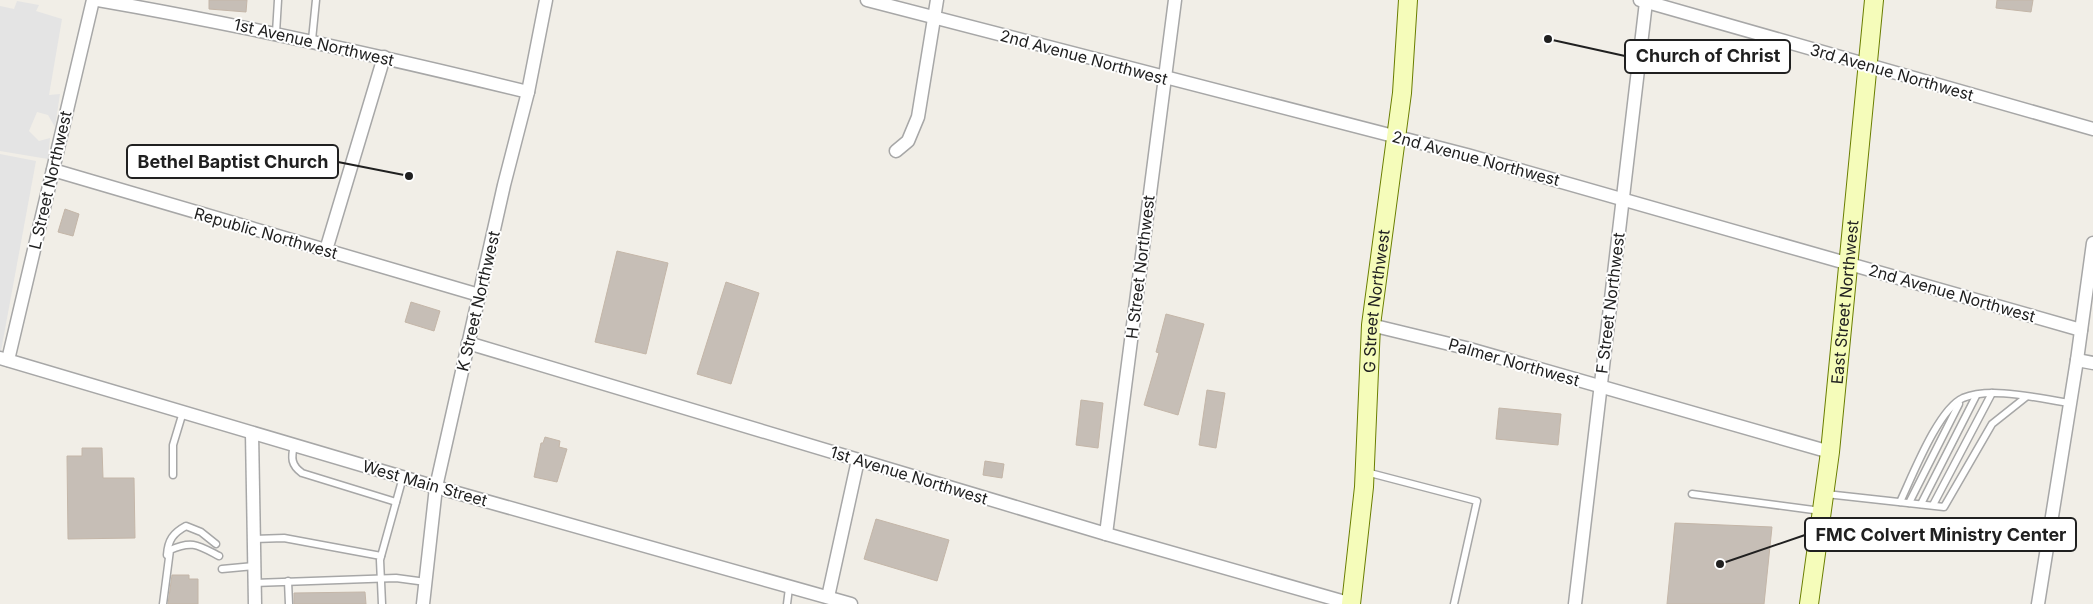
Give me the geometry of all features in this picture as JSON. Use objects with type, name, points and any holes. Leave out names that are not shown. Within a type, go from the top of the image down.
[{"type":"street","name":"L Street Northwest","points":[[4,359],[53,170],[93,0]]},
{"type":"street","name":"1st Avenue Northwest","points":[[98,0],[312,40],[528,92]]},
{"type":"street","name":"K Street Northwest","points":[[423,604],[436,487],[479,295],[528,92],[546,0]]},
{"type":"street","name":"2nd Avenue Northwest","points":[[867,0],[1164,78],[1396,136],[2081,330]]},
{"type":"street","points":[[896,151],[908,141],[918,118],[937,0]]},
{"type":"street","name":"H Street Northwest","points":[[1106,534],[1174,0]]},
{"type":"street","name":"G Street Northwest","points":[[1352,604],[1364,471],[1371,325],[1402,93],[1408,0]]},
{"type":"street","name":"East Street Northwest","points":[[1810,604],[1830,452],[1874,0]]},
{"type":"street","name":"3rd Avenue Northwest","points":[[1643,1],[1662,3],[2093,128]]},
{"type":"street","name":"F Street Northwest","points":[[1575,604],[1643,1]]},
{"type":"street","points":[[326,250],[384,57]]},
{"type":"street","name":"Republic Northwest","points":[[53,170],[479,295]]},
{"type":"street","points":[[2038,604],[2077,360],[2093,244]]},
{"type":"street","name":"Palmer Northwest","points":[[1371,325],[1466,348],[1830,452]]},
{"type":"street","name":"1st Avenue Northwest","points":[[468,343],[1106,534],[1352,604]]},
{"type":"street","name":"West Main Street","points":[[4,359],[436,487],[850,604]]},
{"type":"street","points":[[2077,360],[2093,363]]},
{"type":"street","points":[[252,433],[255,604]]},
{"type":"street","points":[[828,597],[858,460]]},
{"type":"lane","points":[[276,33],[278,0]]},
{"type":"lane","points":[[312,40],[316,0]]},
{"type":"lane","points":[[1900,502],[1937,423],[1962,398],[1992,393],[2070,403]]},
{"type":"lane","points":[[1933,505],[1992,393]]},
{"type":"lane","points":[[1921,504],[1976,396]]},
{"type":"lane","points":[[1692,494],[1823,503],[1900,502],[1944,507],[1992,424],[2026,397]]},
{"type":"lane","points":[[1909,503],[1962,398]]},
{"type":"lane","points":[[173,475],[174,445],[183,412]]},
{"type":"lane","points":[[294,445],[291,457],[292,463],[302,473],[396,502]]},
{"type":"lane","points":[[1364,471],[1477,501],[1454,604]]},
{"type":"lane","points":[[382,604],[381,556],[403,477]]},
{"type":"lane","points":[[163,604],[167,547],[173,533],[186,526],[200,532],[216,544]]},
{"type":"lane","points":[[254,539],[284,538],[381,556]]},
{"type":"lane","points":[[166,572],[170,550],[186,543],[198,545],[219,556]]},
{"type":"lane","points":[[222,569],[254,566]]},
{"type":"lane","points":[[254,582],[382,578],[426,582]]},
{"type":"lane","points":[[288,581],[289,604]]},
{"type":"lane","points":[[787,604],[790,588]]},
{"type":"shaded area","points":[[17,1],[39,5],[36,11],[62,19],[49,95],[60,94],[55,127],[48,115],[37,112],[29,131],[39,141],[50,138],[48,159],[0,151],[0,6],[14,9]]},
{"type":"shaded area","points":[[0,154],[36,161],[1,351],[0,351]]},
{"type":"building","points":[[209,0],[247,0],[246,12],[209,9]]},
{"type":"building","points":[[1997,0],[2033,0],[2031,12],[1996,8]]},
{"type":"building","points":[[65,209],[79,214],[73,236],[58,232]]},
{"type":"building","points":[[617,251],[668,263],[646,354],[595,342]]},
{"type":"building","points":[[726,282],[759,293],[731,384],[697,374]]},
{"type":"building","points":[[411,302],[440,311],[434,331],[405,322]]},
{"type":"building","points":[[1166,314],[1204,324],[1178,415],[1144,405],[1159,353],[1156,352]]},
{"type":"building","points":[[1207,390],[1225,393],[1216,448],[1199,445]]},
{"type":"building","points":[[1081,400],[1103,403],[1098,448],[1076,445]]},
{"type":"building","points":[[1499,408],[1561,414],[1558,445],[1496,439]]},
{"type":"building","points":[[545,437],[560,441],[559,447],[567,449],[557,482],[534,477],[541,443],[543,443]]},
{"type":"building","points":[[82,448],[102,448],[103,478],[134,478],[135,538],[68,539],[67,456],[82,456]]},
{"type":"building","points":[[985,461],[1004,464],[1002,478],[983,475]]},
{"type":"building","points":[[876,519],[949,540],[937,581],[864,559]]},
{"type":"building","points":[[1675,523],[1772,527],[1764,604],[1667,604]]},
{"type":"building","points":[[172,575],[189,575],[189,579],[198,579],[198,604],[168,604]]},
{"type":"building","points":[[365,592],[366,604],[294,604],[294,593]]},
{"type":"place","name":"Church of Christ","points":[[1548,39]]},
{"type":"place","name":"Bethel Baptist Church","points":[[409,176]]},
{"type":"place","name":"FMC Colvert Ministry Center","points":[[1720,564]]}]
